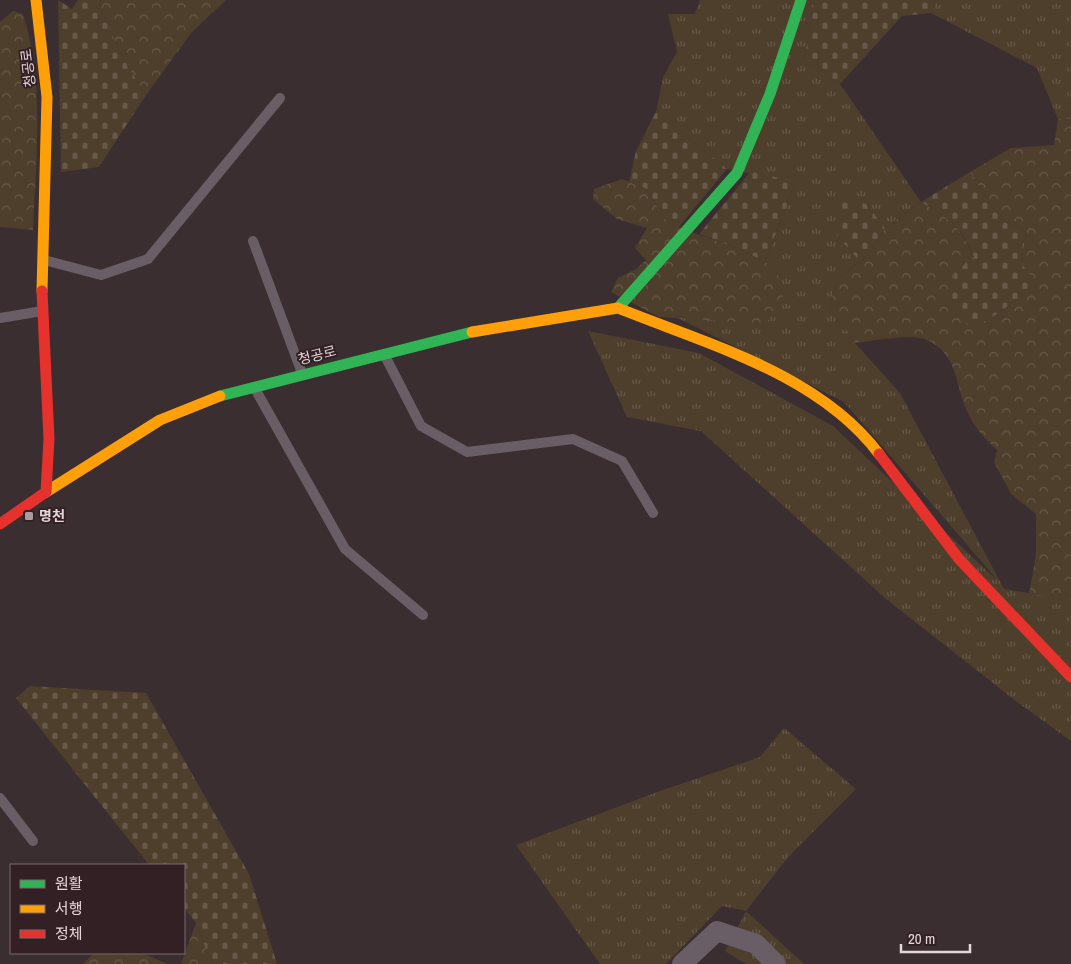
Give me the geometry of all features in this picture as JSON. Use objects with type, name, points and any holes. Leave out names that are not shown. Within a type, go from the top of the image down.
[{"type":"street","name":"청공로","points":[[36,0],[47,97],[43,260],[43,310],[49,439],[46,492]]},
{"type":"street","points":[[801,0],[770,94],[737,173],[618,308],[783,375],[832,408],[873,446],[959,559],[1071,677]]},
{"type":"street","name":"청공로","points":[[0,524],[46,492],[160,420],[218,396],[454,335],[618,308]]},
{"type":"street","points":[[682,964],[717,931],[756,944],[776,964]]},
{"type":"lane","points":[[43,260],[101,275],[148,259],[280,98]]},
{"type":"lane","points":[[253,240],[302,374]]},
{"type":"lane","points":[[0,318],[43,310]]},
{"type":"lane","points":[[384,353],[421,426],[467,452],[573,439],[622,461],[653,513]]},
{"type":"lane","points":[[254,387],[345,549],[423,615]]},
{"type":"lane","points":[[0,798],[33,841]]},
{"type":"green space","points":[[58,0],[72,9],[78,0],[101,0],[99,5],[122,57],[146,95],[99,167],[61,172]]},
{"type":"green space","points":[[101,0],[226,0],[192,32],[146,95],[122,57],[99,5]]},
{"type":"green space","points":[[700,0],[815,0],[804,60],[840,84],[921,202],[885,228],[866,204],[837,236],[860,261],[838,278],[829,308],[855,343],[900,393],[1004,589],[1071,600],[1071,741],[1017,702],[886,599],[701,431],[627,417],[588,331],[699,353],[833,426],[1000,583],[844,402],[676,317],[713,319],[776,268],[765,262],[795,182],[727,169],[656,112],[663,77],[677,52],[668,14],[695,14]]},
{"type":"green space","points":[[815,0],[937,0],[931,13],[902,16],[840,84],[804,60]]},
{"type":"green space","points":[[937,0],[1071,0],[1071,119],[1058,119],[1037,68],[931,13]]},
{"type":"green space","points":[[13,11],[23,14],[30,40],[37,94],[37,149],[33,230],[0,227],[0,22]]},
{"type":"green space","points":[[656,112],[727,169],[678,228],[669,224],[645,188],[629,182],[636,151]]},
{"type":"green space","points":[[1058,119],[1071,119],[1071,600],[1029,594],[1036,555],[1036,514],[1011,494],[994,462],[997,450],[988,442],[970,417],[954,370],[944,352],[924,339],[910,337],[855,343],[829,308],[838,278],[868,255],[885,228],[921,202],[954,224],[964,238],[974,258],[955,273],[994,316],[1037,285],[1021,263],[1026,232],[1000,218],[970,172],[1011,148],[1054,145]]},
{"type":"green space","points":[[751,171],[795,182],[765,262],[740,249],[699,234]]},
{"type":"green space","points":[[970,172],[1000,218],[1026,232],[1021,263],[1037,285],[994,316],[970,329],[951,301],[954,273],[974,257],[964,237],[954,224],[921,202]]},
{"type":"green space","points":[[622,179],[645,188],[669,224],[740,249],[776,268],[784,295],[766,324],[659,317],[611,292],[618,278],[636,269],[646,260],[635,248],[647,228],[617,219],[593,199],[594,189]]},
{"type":"green space","points":[[842,197],[866,204],[885,228],[868,255],[860,261],[837,236]]},
{"type":"green space","points":[[30,686],[146,693],[249,874],[277,964],[212,964],[196,923],[185,909],[185,864],[148,864],[16,698]]},
{"type":"green space","points":[[784,728],[856,789],[789,856],[746,911],[722,906],[666,964],[600,964],[516,845],[660,791],[760,757]]},
{"type":"green space","points":[[746,911],[804,964],[746,964],[725,951]]},
{"type":"green space","points":[[196,923],[212,964],[181,964]]},
{"type":"green space","points":[[93,954],[145,954],[167,964],[83,964]]},
{"type":"traffic: fast","points":[[618,308],[737,173],[770,94],[801,0]]},
{"type":"traffic: fast","points":[[220,396],[472,332]]},
{"type":"traffic: slow","points":[[36,0],[47,97],[42,291]]},
{"type":"traffic: slow","points":[[618,308],[724,349],[794,382],[825,402],[854,426],[879,454]]},
{"type":"traffic: slow","points":[[472,332],[618,308]]},
{"type":"traffic: slow","points":[[46,492],[160,420],[220,396]]},
{"type":"traffic: jam","points":[[0,524],[46,492],[49,439],[42,291]]},
{"type":"traffic: jam","points":[[879,454],[959,559],[1071,677]]},
{"type":"place","name":"명천","points":[[29,516]]}]
